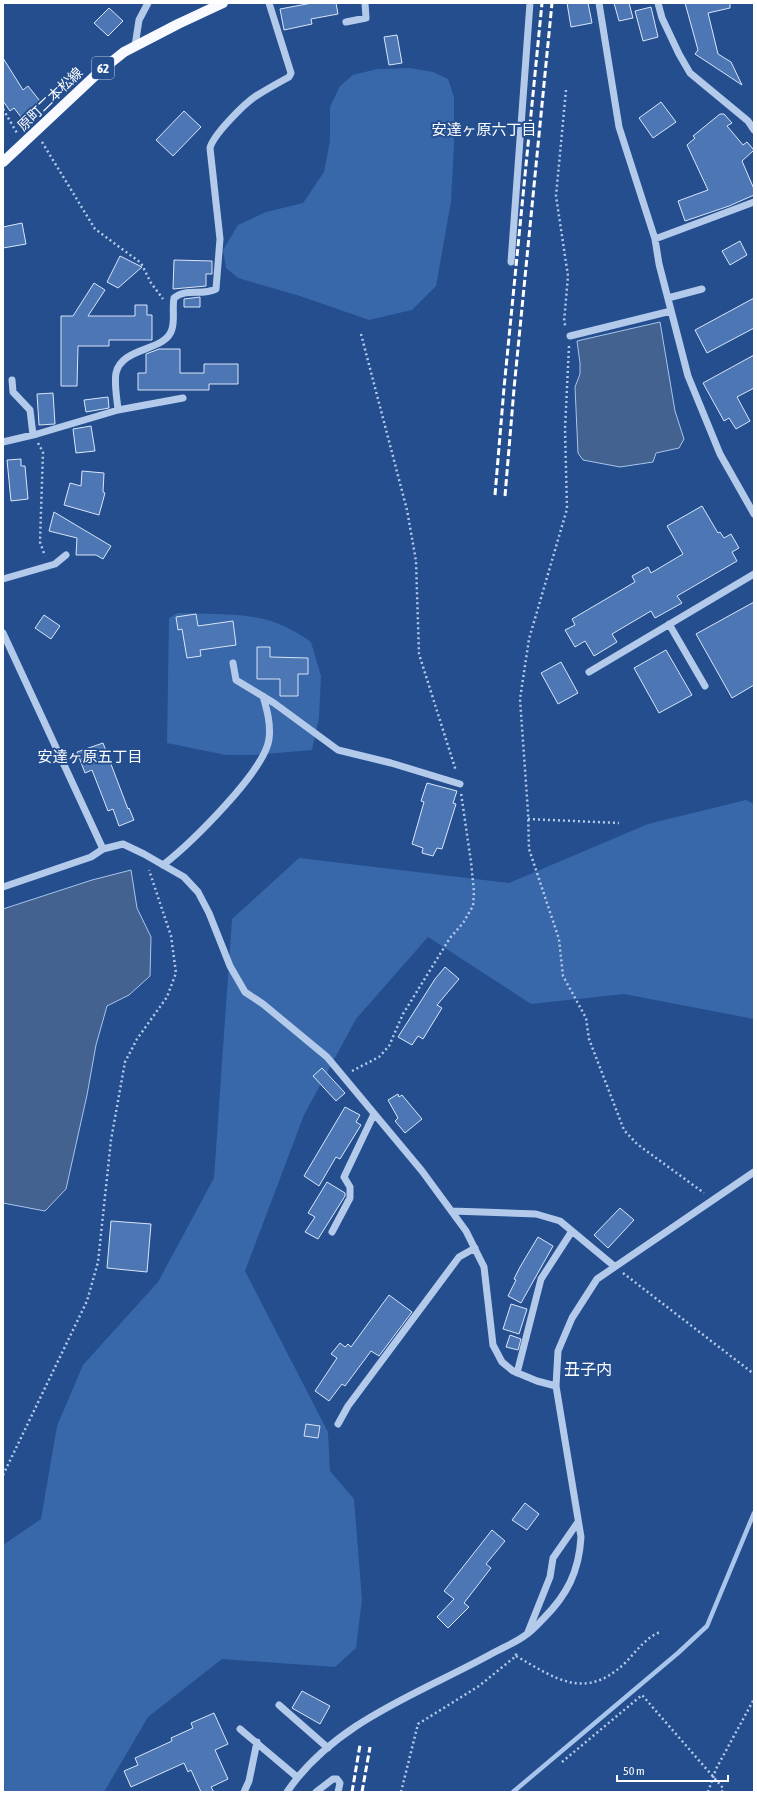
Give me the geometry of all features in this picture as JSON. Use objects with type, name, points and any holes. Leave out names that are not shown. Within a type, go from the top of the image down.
[{"type":"main road","name":"原町二本松線","points":[[3,162],[24,144],[99,72],[124,52],[223,3]]},
{"type":"street","points":[[135,46],[139,20],[148,3]]},
{"type":"street","points":[[118,410],[116,373],[119,365],[127,357],[166,340],[172,330],[174,298],[180,292],[210,292],[216,289],[220,240],[210,148],[211,142],[223,127],[256,96],[289,78],[291,73],[269,3]]},
{"type":"street","points":[[346,22],[366,18],[365,3]]},
{"type":"street","points":[[511,262],[530,3]]},
{"type":"street","points":[[599,3],[619,127],[655,239],[659,264],[691,384],[720,454],[754,514]]},
{"type":"street","points":[[658,3],[662,18],[690,73],[748,121],[754,130]]},
{"type":"street","points":[[655,239],[754,202]]},
{"type":"street","points":[[668,298],[702,289]]},
{"type":"street","points":[[570,336],[671,311]]},
{"type":"street","points":[[12,380],[13,392],[30,410],[33,435]]},
{"type":"street","points":[[3,442],[33,435],[118,410],[183,398]]},
{"type":"street","points":[[3,579],[55,564],[66,555]]},
{"type":"street","points":[[589,672],[754,574]]},
{"type":"street","points":[[669,624],[705,686]]},
{"type":"street","points":[[3,633],[103,849]]},
{"type":"street","points":[[233,663],[236,680],[264,696],[338,750],[391,763],[460,784]]},
{"type":"street","points":[[163,865],[180,852],[200,832],[252,774],[260,762],[269,740],[269,717],[264,696]]},
{"type":"street","points":[[3,887],[91,856],[103,849],[123,844],[184,877],[198,892],[209,914],[230,966],[245,992],[264,1004],[327,1057],[422,1171],[466,1231],[484,1267],[493,1345],[502,1362],[517,1373],[537,1381],[556,1386]]},
{"type":"street","points":[[332,1232],[350,1198],[350,1187],[344,1177],[374,1114]]},
{"type":"street","points":[[287,1792],[297,1777],[339,1737],[370,1717],[528,1634],[551,1611],[572,1582],[580,1556],[581,1537],[556,1386],[558,1351],[572,1318],[597,1279],[754,1172]]},
{"type":"street","points":[[452,1211],[536,1214],[560,1221],[614,1266]]},
{"type":"street","points":[[517,1373],[541,1279],[572,1231]]},
{"type":"street","points":[[338,1424],[348,1406],[459,1257],[475,1248]]},
{"type":"street","points":[[528,1634],[550,1577],[553,1558],[578,1522]]},
{"type":"street","points":[[279,1705],[328,1748]]},
{"type":"street","points":[[240,1729],[297,1777]]},
{"type":"street","points":[[244,1792],[249,1781],[257,1742]]},
{"type":"street","points":[[316,1792],[333,1779],[337,1779],[340,1783],[338,1792]]},
{"type":"path","points":[[566,90],[556,196],[568,276],[564,322],[570,336],[565,429],[567,510],[529,639],[520,699],[529,849],[559,939],[563,976],[586,1018],[589,1039],[624,1130],[637,1144],[712,1200]]},
{"type":"path","points":[[3,109],[24,144]]},
{"type":"path","points":[[36,132],[95,229],[141,262],[151,283],[173,312]]},
{"type":"path","points":[[342,1076],[379,1057],[389,1046],[403,1014],[450,938],[463,922],[473,906],[474,892],[460,784],[418,654],[416,562],[407,510],[361,334]]},
{"type":"path","points":[[33,435],[43,452],[40,542],[49,566]]},
{"type":"path","points":[[528,819],[619,823]]},
{"type":"path","points":[[3,1475],[86,1301],[98,1262],[111,1140],[125,1062],[137,1039],[167,997],[176,973],[171,936],[144,854]]},
{"type":"path","points":[[614,1266],[754,1374]]},
{"type":"path","points":[[516,1656],[560,1680],[579,1684],[593,1683],[606,1678],[623,1665],[651,1636],[660,1632]]},
{"type":"path","points":[[515,1641],[516,1656]]},
{"type":"path","points":[[400,1792],[418,1724],[479,1686],[516,1656]]},
{"type":"path","points":[[562,1762],[642,1695],[723,1788],[722,1792]]},
{"type":"path","points":[[708,1792],[713,1776],[754,1699]]},
{"type":"shaded area","points":[[410,68],[433,72],[448,79],[454,97],[454,144],[451,202],[436,286],[412,310],[369,320],[300,296],[238,278],[226,268],[223,250],[238,225],[266,212],[303,203],[324,172],[330,141],[330,107],[340,86],[353,75],[377,69]]},
{"type":"shaded area","points":[[660,322],[675,411],[684,439],[679,448],[656,453],[653,462],[620,467],[583,460],[578,453],[575,387],[580,374],[580,363],[577,341]]},
{"type":"shaded area","points":[[178,613],[232,615],[264,619],[289,628],[311,642],[321,676],[319,718],[312,750],[253,755],[226,755],[167,743],[169,618]]},
{"type":"shaded area","points":[[746,800],[754,804],[754,1019],[624,994],[531,1004],[428,937],[356,1019],[304,1115],[245,1271],[328,1432],[330,1471],[354,1499],[362,1600],[356,1648],[335,1667],[222,1659],[148,1717],[104,1792],[3,1792],[3,1545],[41,1519],[57,1426],[83,1365],[158,1282],[214,1178],[232,919],[299,858],[509,883],[648,824]]},
{"type":"shaded area","points":[[131,870],[137,908],[151,937],[150,976],[129,995],[107,1006],[96,1045],[87,1095],[66,1189],[45,1211],[3,1203],[3,909],[92,880]]},
{"type":"building","points":[[312,3],[336,3],[338,14],[311,19],[312,24],[284,30],[280,9]]},
{"type":"building","points":[[567,3],[588,3],[592,23],[571,27]]},
{"type":"building","points":[[614,3],[629,3],[633,18],[619,21]]},
{"type":"building","points":[[685,3],[730,3],[730,8],[708,13],[718,54],[731,62],[742,85],[695,54],[698,50]]},
{"type":"building","points":[[651,7],[658,37],[643,41],[635,11]]},
{"type":"building","points":[[109,8],[123,21],[108,36],[94,23]]},
{"type":"building","points":[[397,35],[402,63],[389,65],[384,37]]},
{"type":"building","points":[[3,58],[23,90],[28,86],[40,101],[21,117],[14,108],[10,111],[3,101]]},
{"type":"building","points":[[661,102],[676,122],[653,138],[639,118]]},
{"type":"building","points":[[184,111],[201,127],[173,156],[156,140]]},
{"type":"building","points":[[720,114],[724,114],[732,123],[727,126],[743,145],[747,142],[754,150],[742,161],[754,189],[754,195],[729,206],[685,221],[678,201],[708,190],[687,145],[695,138],[693,136]]},
{"type":"building","points":[[22,223],[26,244],[3,248],[3,227]]},
{"type":"building","points":[[740,241],[747,255],[730,265],[722,251]]},
{"type":"building","points":[[120,256],[142,267],[118,288],[107,282]]},
{"type":"building","points":[[174,260],[212,261],[212,274],[206,274],[206,286],[173,289]]},
{"type":"building","points":[[94,283],[105,290],[88,316],[135,316],[135,305],[147,305],[147,315],[152,315],[152,340],[109,340],[109,346],[78,346],[77,386],[61,386],[61,316],[73,316]]},
{"type":"building","points":[[200,297],[200,307],[184,307],[184,299]]},
{"type":"building","points":[[754,298],[754,328],[707,353],[695,330]]},
{"type":"building","points":[[159,349],[180,349],[180,373],[204,373],[204,364],[238,364],[238,384],[209,384],[209,390],[138,390],[138,373],[146,373],[146,354]]},
{"type":"building","points":[[754,355],[754,388],[737,397],[750,421],[736,429],[729,418],[724,421],[703,383]]},
{"type":"building","points":[[53,393],[55,424],[39,425],[37,394]]},
{"type":"building","points":[[108,397],[109,408],[86,412],[84,400]]},
{"type":"building","points":[[91,426],[95,451],[76,453],[73,429]]},
{"type":"building","points":[[21,459],[21,466],[25,466],[28,499],[11,501],[7,460]]},
{"type":"building","points":[[82,471],[104,473],[103,492],[105,493],[99,515],[64,505],[70,483],[81,486]]},
{"type":"building","points":[[702,506],[718,533],[720,532],[724,538],[731,534],[739,548],[732,552],[737,561],[677,596],[682,603],[655,618],[651,611],[612,634],[617,642],[594,656],[585,641],[575,647],[565,630],[575,625],[572,619],[635,582],[632,576],[648,567],[651,573],[683,554],[667,526]]},
{"type":"building","points":[[54,512],[111,546],[103,559],[96,555],[76,555],[77,538],[49,531]]},
{"type":"building","points":[[754,602],[754,685],[732,698],[696,634]]},
{"type":"building","points":[[196,614],[198,626],[233,621],[236,645],[200,650],[201,656],[187,658],[182,629],[178,630],[176,617]]},
{"type":"building","points":[[44,615],[60,626],[51,639],[35,628]]},
{"type":"building","points":[[257,647],[270,647],[270,657],[308,658],[308,674],[298,674],[298,696],[280,696],[280,679],[257,679]]},
{"type":"building","points":[[666,650],[692,695],[659,713],[634,668]]},
{"type":"building","points":[[561,662],[578,693],[558,704],[541,673]]},
{"type":"building","points":[[103,743],[128,809],[129,808],[134,820],[119,826],[113,809],[108,811],[92,770],[85,773],[77,752]]},
{"type":"building","points":[[427,783],[457,791],[453,803],[456,804],[442,849],[437,848],[433,856],[422,853],[423,848],[412,844],[424,802],[421,801]]},
{"type":"building","points":[[445,967],[459,979],[437,1005],[442,1008],[423,1039],[418,1036],[412,1045],[398,1037],[435,979]]},
{"type":"building","points":[[322,1068],[345,1093],[336,1101],[313,1076]]},
{"type":"building","points":[[398,1094],[399,1097],[402,1095],[422,1119],[405,1133],[395,1121],[398,1118],[388,1100]]},
{"type":"building","points":[[345,1107],[360,1115],[356,1122],[361,1125],[340,1159],[336,1157],[319,1186],[304,1176]]},
{"type":"building","points":[[327,1182],[345,1193],[345,1196],[318,1239],[305,1232],[315,1217],[308,1213]]},
{"type":"building","points":[[620,1208],[634,1220],[608,1248],[594,1235]]},
{"type":"building","points":[[111,1221],[151,1224],[147,1272],[107,1268]]},
{"type":"building","points":[[538,1237],[553,1246],[521,1303],[508,1296],[516,1280],[514,1279],[520,1267]]},
{"type":"building","points":[[389,1295],[412,1312],[379,1356],[371,1351],[345,1386],[342,1384],[329,1401],[315,1391],[337,1358],[331,1354],[340,1343],[345,1347],[348,1344],[351,1347]]},
{"type":"building","points":[[511,1304],[527,1309],[519,1334],[503,1329]]},
{"type":"building","points":[[510,1335],[521,1339],[518,1350],[506,1347]]},
{"type":"building","points":[[306,1424],[320,1426],[318,1438],[304,1436]]},
{"type":"building","points":[[525,1503],[539,1514],[527,1530],[512,1520]]},
{"type":"building","points":[[492,1530],[505,1541],[486,1564],[491,1568],[464,1603],[469,1607],[448,1628],[437,1617],[454,1599],[444,1591]]},
{"type":"building","points":[[302,1691],[330,1706],[320,1724],[292,1708]]},
{"type":"building","points":[[214,1713],[228,1744],[215,1750],[228,1779],[211,1787],[214,1792],[201,1792],[191,1770],[188,1772],[184,1763],[131,1787],[124,1771],[138,1765],[135,1758],[172,1741],[171,1738],[193,1728],[191,1723]]},
{"type":"waterway","points":[[513,1792],[678,1653],[707,1626],[754,1513]]},
{"type":"railway","points":[[495,495],[504,388],[542,3]]},
{"type":"railway","points":[[505,496],[552,3]]},
{"type":"railway","points":[[352,1792],[360,1745]]},
{"type":"railway","points":[[362,1792],[370,1747]]},
{"type":"district","name":"安達ヶ原六丁目","points":[[484,130]]},
{"type":"district","name":"安達ヶ原五丁目","points":[[90,757]]},
{"type":"district","name":"丑子内","points":[[588,1369]]}]
